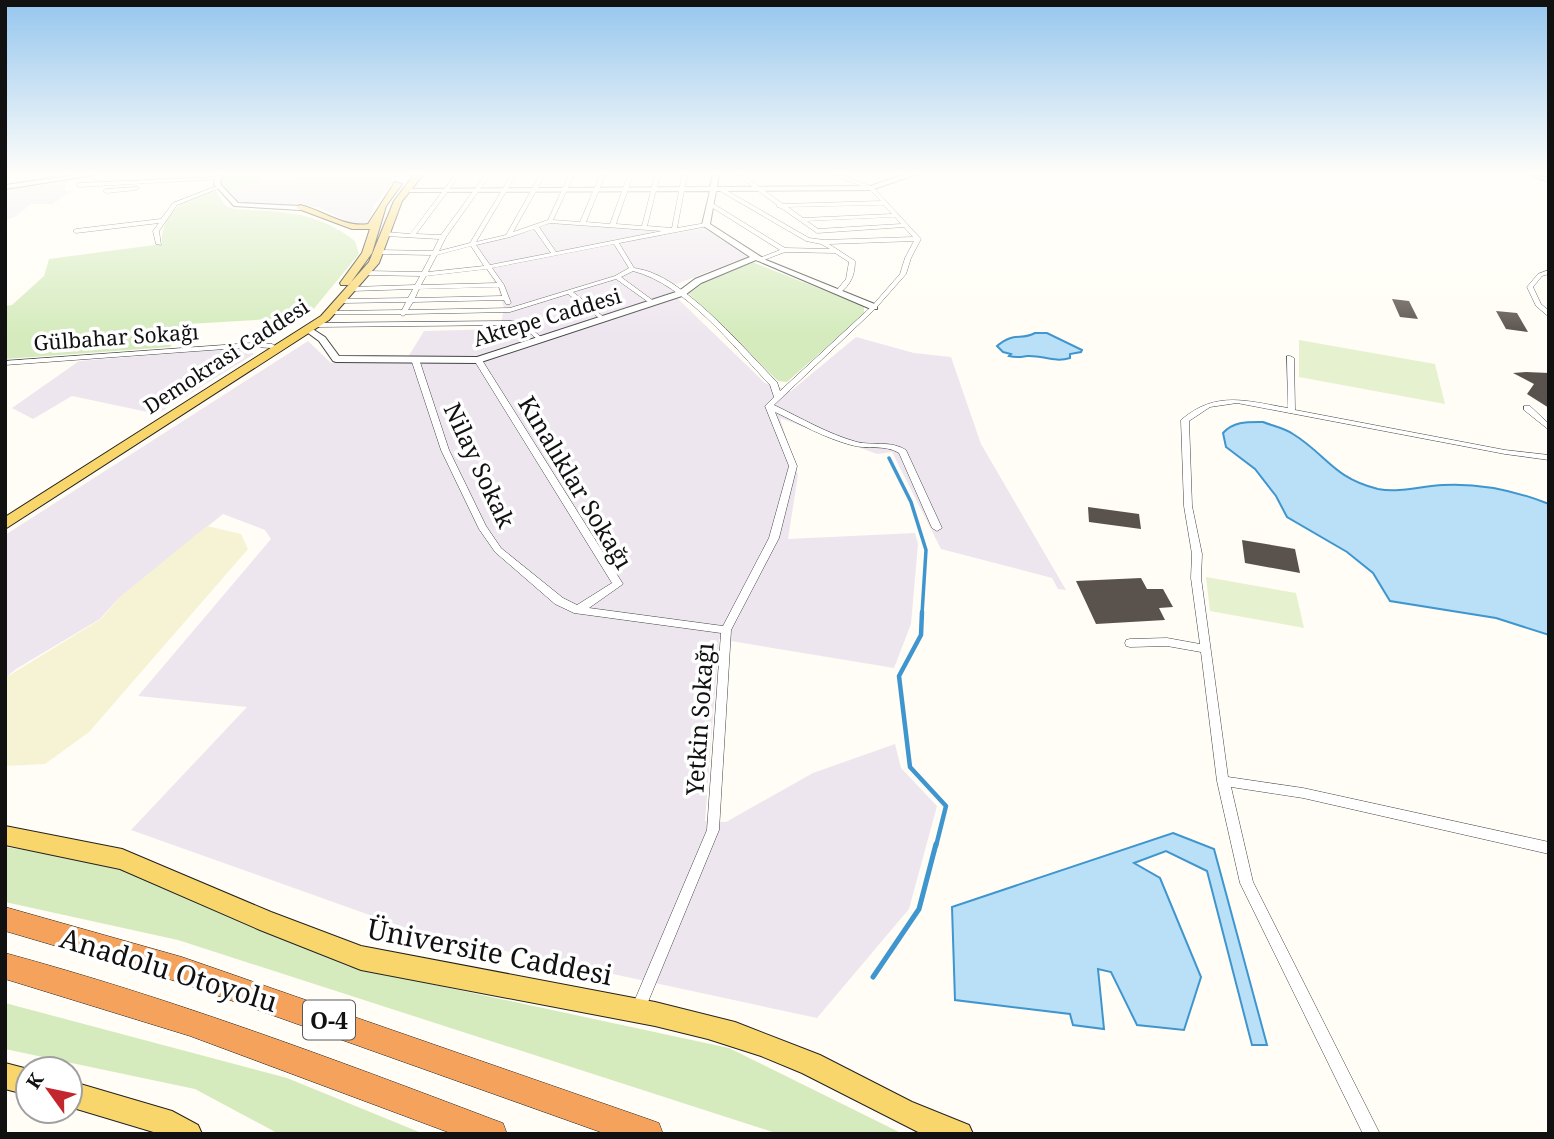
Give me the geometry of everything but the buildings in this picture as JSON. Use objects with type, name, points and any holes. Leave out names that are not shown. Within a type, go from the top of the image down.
[{"type":"highway","name":"Anadolu Otoyolu","points":[[5,919],[182,970],[648,1134]]},
{"type":"highway","name":"Anadolu Otoyolu","points":[[5,966],[68,982],[288,1055],[492,1134]]},
{"type":"main road","points":[[345,228],[361,238],[367,253]]},
{"type":"main road","name":"Demokrasi Caddesi","points":[[5,524],[279,345],[317,313],[367,253],[375,228]]},
{"type":"main road","points":[[349,230],[388,230]]},
{"type":"main road","name":"Demokrasi Caddesi","points":[[5,514],[279,345],[312,328],[342,301],[366,274],[388,230]]},
{"type":"main road","name":"Üniversite Caddesi","points":[[5,835],[122,859],[360,958],[638,1010],[747,1038],[811,1064],[908,1116],[960,1134]]},
{"type":"main road","points":[[84,1098],[172,1124],[189,1134]]},
{"type":"street","points":[[76,232],[106,228]]},
{"type":"street","points":[[157,228],[159,244]]},
{"type":"street","points":[[411,236],[417,228]]},
{"type":"street","points":[[397,323],[449,228]]},
{"type":"street","points":[[472,244],[482,228]]},
{"type":"street","points":[[508,236],[512,228]]},
{"type":"street","points":[[379,252],[436,253],[508,236],[529,228]]},
{"type":"street","points":[[537,228],[555,254]]},
{"type":"street","points":[[646,228],[674,230]]},
{"type":"street","points":[[366,274],[426,274],[488,267],[686,228]]},
{"type":"street","points":[[711,228],[757,259],[874,307]]},
{"type":"street","points":[[749,228],[784,250]]},
{"type":"street","points":[[788,228],[808,240],[823,242],[918,239]]},
{"type":"street","points":[[813,228],[817,231],[863,228]]},
{"type":"street","points":[[865,228],[874,240]]},
{"type":"street","points":[[909,228],[918,239]]},
{"type":"street","points":[[388,230],[411,236],[443,237]]},
{"type":"street","points":[[823,242],[835,230]]},
{"type":"street","points":[[918,239],[908,258],[904,274],[857,326],[769,406],[809,426],[865,446],[884,444],[898,448],[903,452],[937,528]]},
{"type":"street","points":[[615,242],[632,269]]},
{"type":"street","points":[[823,242],[852,261],[848,284],[838,292]]},
{"type":"street","points":[[472,244],[501,285],[510,310]]},
{"type":"street","points":[[757,259],[784,250],[836,251]]},
{"type":"street","name":"Aktepe Caddesi","points":[[312,328],[336,359],[478,360],[682,293],[698,281],[757,259]]},
{"type":"street","points":[[330,313],[510,310],[617,277],[632,269],[646,270],[682,293],[774,384],[778,397]]},
{"type":"street","points":[[1549,272],[1540,275],[1530,287],[1538,304],[1549,315]]},
{"type":"street","points":[[617,277],[653,303]]},
{"type":"street","points":[[352,289],[501,285]]},
{"type":"street","points":[[569,292],[603,319]]},
{"type":"street","points":[[342,301],[506,298]]},
{"type":"street","points":[[312,328],[397,323],[522,323],[539,338]]},
{"type":"street","name":"Gülbahar Sokağı","points":[[5,363],[279,345]]},
{"type":"street","points":[[1290,358],[1292,409]]},
{"type":"street","name":"Nilay Sokak","points":[[415,359],[445,450],[482,527],[498,550],[559,601],[578,610],[726,630]]},
{"type":"street","name":"Kınalıklar Sokağı","points":[[478,360],[618,584],[578,610]]},
{"type":"street","points":[[1372,1134],[1247,883],[1223,781],[1205,649],[1196,579],[1198,554],[1188,506],[1185,420],[1208,405],[1237,401],[1549,458]]},
{"type":"street","name":"Yetkin Sokağı","points":[[638,1010],[713,830],[726,630],[774,538],[793,466],[769,406]]},
{"type":"street","points":[[1527,408],[1549,428]]},
{"type":"street","points":[[1130,643],[1167,642],[1205,649]]},
{"type":"street","points":[[1223,781],[1303,793],[1549,848]]},
{"type":"shaded area","points":[[527,228],[635,228],[654,231],[661,236],[704,228],[747,257],[671,286],[678,292],[674,295],[765,383],[791,391],[856,337],[914,353],[951,357],[981,444],[1066,590],[1058,589],[1052,578],[941,549],[892,452],[877,454],[780,418],[798,475],[788,539],[915,533],[918,544],[911,624],[894,668],[719,639],[705,821],[726,822],[813,773],[895,744],[901,768],[937,806],[909,909],[817,1018],[417,932],[131,830],[247,707],[138,696],[271,539],[265,530],[223,514],[119,598],[100,619],[5,678],[5,535],[308,341],[331,363],[405,362],[424,331],[500,329],[504,308],[498,288],[470,244]]},
{"type":"shaded area","points":[[249,349],[254,354],[157,414],[72,396],[33,419],[12,408],[79,361]]},
{"type":"shaded area","points":[[207,526],[241,534],[248,549],[89,732],[45,764],[5,766],[5,678],[101,619],[121,596]]},
{"type":"green space","points":[[164,228],[335,228],[355,241],[359,254],[307,317],[188,324],[170,347],[5,359],[5,306],[12,305],[44,276],[49,259],[162,244]]},
{"type":"green space","points":[[752,262],[864,306],[864,314],[787,382],[778,381],[688,293],[700,282]]},
{"type":"green space","points":[[1299,340],[1435,364],[1445,404],[1299,377]]},
{"type":"green space","points":[[1206,577],[1296,593],[1304,628],[1210,611]]},
{"type":"green space","points":[[5,847],[106,862],[347,966],[729,1048],[903,1134],[779,1134],[178,940],[5,902]]},
{"type":"green space","points":[[5,1003],[287,1078],[424,1134],[279,1134],[195,1089],[84,1066],[84,1055],[34,1055],[5,1049]]},
{"type":"water","points":[[1047,333],[1082,350],[1070,354],[1070,358],[1059,360],[1033,356],[1012,357],[997,346],[1013,337]]},
{"type":"water","points":[[1263,422],[1293,434],[1351,479],[1378,489],[1470,485],[1523,495],[1549,504],[1549,635],[1496,618],[1390,601],[1373,573],[1347,552],[1287,517],[1276,496],[1255,469],[1226,447],[1223,433],[1227,429],[1242,423]]},
{"type":"water","points":[[1173,833],[1214,849],[1267,1045],[1252,1045],[1207,871],[1166,851],[1134,863],[1160,878],[1201,977],[1184,1030],[1137,1025],[1111,972],[1098,969],[1104,1029],[1073,1025],[1070,1014],[955,1000],[952,907]]},
{"type":"waterway","points":[[889,458],[911,502],[926,550],[922,614]]},
{"type":"waterway","points":[[922,612],[921,635],[899,676],[910,767],[946,806],[936,846]]},
{"type":"waterway","points":[[873,977],[919,909],[936,844]]}]
